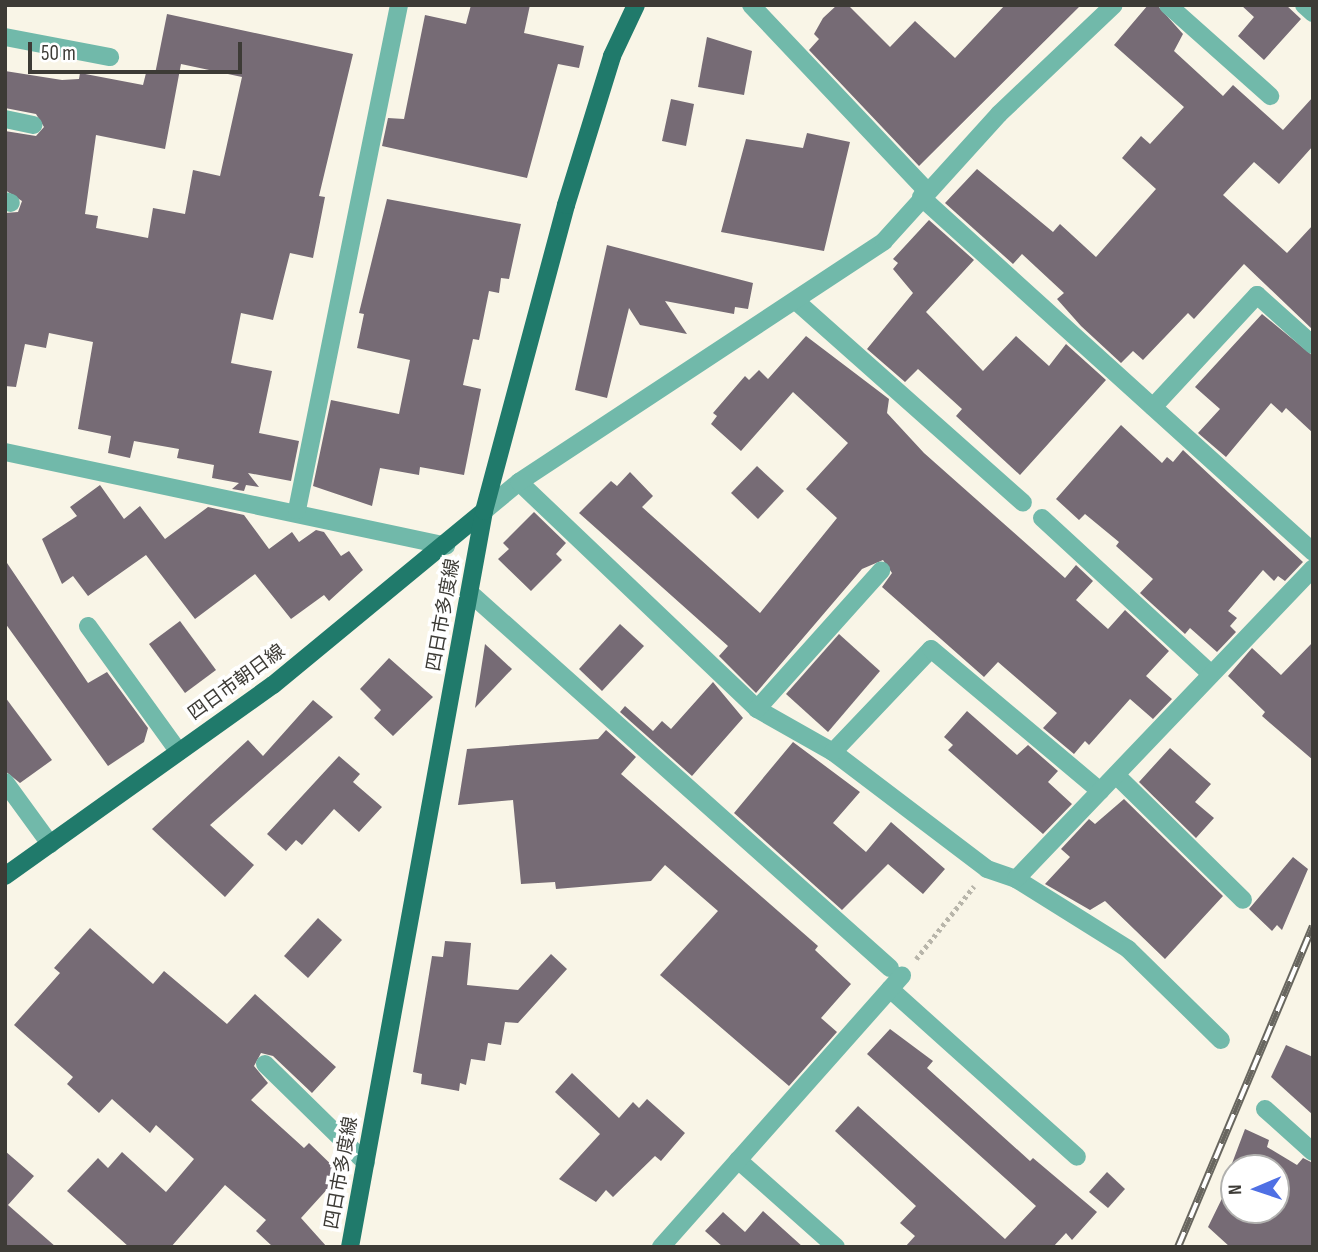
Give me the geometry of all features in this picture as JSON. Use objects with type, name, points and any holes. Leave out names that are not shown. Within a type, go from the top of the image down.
[{"type":"main road","name":"四日市多度線","points":[[350,1247],[484,512],[566,205],[612,56],[636,5]]},
{"type":"main road","name":"四日市朝日線","points":[[5,876],[273,685],[446,546],[484,512]]},
{"type":"street","points":[[297,510],[399,5]]},
{"type":"street","points":[[751,5],[924,194],[1313,552]]},
{"type":"street","points":[[484,512],[519,482],[797,302],[884,241],[924,194],[1114,5]]},
{"type":"street","points":[[1168,5],[1270,96]]},
{"type":"street","points":[[1304,5],[1313,13]]},
{"type":"street","points":[[5,37],[110,57]]},
{"type":"street","points":[[5,120],[33,125]]},
{"type":"street","points":[[1153,407],[1257,295],[1313,345]]},
{"type":"street","points":[[797,302],[1023,503]]},
{"type":"street","points":[[5,452],[297,510],[446,546]]},
{"type":"street","points":[[519,482],[757,709],[833,752],[987,869],[1016,879],[1128,949],[1222,1040]]},
{"type":"street","points":[[1041,518],[1212,674]]},
{"type":"street","points":[[1016,879],[1313,568]]},
{"type":"street","points":[[757,709],[881,571]]},
{"type":"street","points":[[470,593],[896,972],[890,989],[661,1247]]},
{"type":"street","points":[[88,626],[179,752]]},
{"type":"street","points":[[833,752],[930,649],[1100,791]]},
{"type":"street","points":[[1116,775],[1243,900]]},
{"type":"street","points":[[5,782],[51,844]]},
{"type":"street","points":[[890,989],[1077,1157]]},
{"type":"street","points":[[265,1064],[366,1163]]},
{"type":"street","points":[[1265,1109],[1313,1152]]},
{"type":"street","points":[[738,1160],[836,1247]]},
{"type":"path","points":[[896,972],[987,869]]},
{"type":"building","points":[[471,5],[530,5],[524,33],[584,46],[579,68],[558,64],[527,178],[382,146],[388,118],[404,119],[425,15],[466,24]]},
{"type":"building","points":[[837,5],[848,5],[890,47],[915,21],[955,58],[1005,5],[1081,5],[919,166],[809,50],[819,39],[814,34],[823,18]]},
{"type":"building","points":[[1148,5],[1157,5],[1183,34],[1174,51],[1223,96],[1233,85],[1283,130],[1313,97],[1313,146],[1279,184],[1254,162],[1223,195],[1287,253],[1313,225],[1313,330],[1244,264],[1194,319],[1188,313],[1143,360],[1133,351],[1121,363],[1081,326],[1057,299],[1064,293],[1022,254],[1013,264],[945,203],[977,169],[1053,232],[1060,224],[1096,257],[1156,189],[1122,158],[1141,136],[1150,144],[1184,107],[1114,45]]},
{"type":"building","points":[[1241,5],[1286,5],[1301,19],[1264,60],[1238,36],[1254,17]]},
{"type":"building","points":[[167,14],[353,54],[319,196],[325,197],[313,258],[290,253],[273,320],[241,313],[231,363],[272,371],[259,433],[299,441],[291,481],[248,473],[259,487],[246,485],[244,491],[232,489],[239,483],[212,478],[214,465],[177,458],[179,449],[134,441],[130,458],[108,453],[111,436],[78,429],[93,342],[49,333],[46,348],[25,344],[16,387],[5,386],[5,213],[18,212],[22,201],[5,190],[5,131],[36,136],[44,127],[36,114],[5,108],[5,71],[62,80],[79,79],[80,73],[143,85],[146,73],[155,74]],"holes":[[[181,64],[242,77],[220,176],[193,170],[185,214],[153,208],[148,238],[96,228],[98,216],[85,214],[96,135],[165,149]]]},
{"type":"building","points":[[707,37],[752,51],[744,95],[698,87]]},
{"type":"building","points":[[671,99],[694,104],[686,146],[662,141]]},
{"type":"building","points":[[807,133],[850,142],[824,251],[721,232],[746,139],[803,148]]},
{"type":"building","points":[[387,199],[521,224],[509,279],[501,278],[499,293],[489,291],[479,340],[473,339],[463,385],[481,389],[464,475],[420,467],[419,475],[380,468],[372,506],[313,486],[331,400],[399,414],[410,360],[357,348],[364,314],[359,313]]},
{"type":"building","points":[[929,220],[974,260],[926,312],[983,371],[1016,336],[1049,366],[1066,344],[1106,380],[1020,475],[956,416],[962,409],[918,369],[905,382],[867,349],[913,293],[893,269],[898,263],[893,259]]},
{"type":"building","points":[[607,245],[753,283],[748,309],[735,307],[734,314],[665,301],[687,334],[640,325],[629,308],[607,398],[575,390]]},
{"type":"building","points":[[1262,314],[1313,356],[1313,433],[1286,408],[1282,413],[1271,403],[1226,457],[1198,433],[1220,409],[1195,387]]},
{"type":"building","points":[[806,336],[889,399],[887,413],[924,453],[1065,578],[1076,565],[1093,581],[1076,600],[1108,629],[1125,610],[1169,651],[1146,676],[1172,699],[1153,719],[1130,699],[1089,745],[1085,741],[1074,754],[1043,728],[1057,713],[998,662],[984,677],[882,587],[892,573],[883,560],[862,569],[756,693],[719,656],[728,646],[579,513],[611,481],[617,486],[630,472],[653,496],[642,507],[760,613],[837,518],[806,489],[848,443],[793,392],[741,451],[711,424],[717,416],[713,413],[745,376],[749,380],[759,370],[768,379]]},
{"type":"building","points":[[1121,425],[1162,463],[1167,457],[1173,462],[1183,450],[1303,562],[1285,581],[1278,576],[1274,581],[1263,570],[1228,611],[1237,618],[1230,626],[1236,632],[1217,652],[1190,628],[1185,634],[1140,593],[1153,579],[1116,546],[1119,542],[1085,514],[1079,520],[1056,499]]},
{"type":"building","points":[[757,466],[784,491],[758,519],[731,493]]},
{"type":"building","points":[[100,485],[124,519],[140,506],[165,539],[208,507],[244,515],[269,549],[292,532],[299,542],[316,530],[324,532],[341,556],[349,551],[363,570],[329,601],[324,595],[291,619],[255,574],[195,619],[146,555],[88,596],[73,576],[62,584],[42,539],[77,516],[70,507]]},
{"type":"building","points":[[534,512],[566,543],[556,554],[562,560],[531,591],[498,559],[509,549],[503,543]]},
{"type":"building","points":[[5,560],[88,683],[107,672],[148,728],[144,742],[108,766],[5,623]]},
{"type":"building","points":[[180,621],[216,670],[185,693],[149,644]]},
{"type":"building","points":[[620,624],[644,646],[602,691],[579,669]]},
{"type":"building","points":[[839,634],[880,671],[828,732],[786,694]]},
{"type":"building","points":[[1313,642],[1313,760],[1262,716],[1265,712],[1228,676],[1252,648],[1281,675]]},
{"type":"building","points":[[485,644],[512,669],[475,708]]},
{"type":"building","points":[[389,658],[433,697],[393,736],[374,718],[381,710],[360,689]]},
{"type":"building","points":[[713,682],[743,718],[692,776],[620,712],[625,706],[653,731],[662,721],[671,729]]},
{"type":"building","points":[[5,697],[52,760],[20,783],[5,771]]},
{"type":"building","points":[[313,700],[333,717],[210,825],[254,865],[225,897],[152,829],[248,740],[263,756]]},
{"type":"building","points":[[967,711],[1017,755],[1028,745],[1058,771],[1048,782],[1072,804],[1043,834],[948,750],[953,745],[944,737]]},
{"type":"building","points":[[606,730],[636,757],[621,774],[818,946],[815,950],[851,984],[821,1018],[837,1032],[789,1086],[660,975],[718,911],[665,865],[651,881],[556,889],[555,882],[521,884],[513,800],[458,805],[467,749],[598,739]]},
{"type":"building","points":[[793,742],[860,792],[833,823],[866,852],[891,822],[945,869],[923,894],[888,864],[842,910],[734,813]]},
{"type":"building","points":[[1170,748],[1211,784],[1195,802],[1214,818],[1196,838],[1139,782]]},
{"type":"building","points":[[339,756],[360,774],[353,782],[382,807],[359,832],[334,809],[302,845],[296,840],[286,851],[267,834]]},
{"type":"building","points":[[1124,799],[1223,896],[1165,959],[1105,901],[1090,910],[1045,884],[1070,857],[1061,849],[1089,819],[1095,824]]},
{"type":"building","points":[[1293,857],[1308,869],[1282,930],[1277,925],[1272,931],[1249,909]]},
{"type":"building","points":[[318,918],[342,940],[308,978],[284,956]]},
{"type":"building","points":[[90,928],[153,984],[164,971],[227,1024],[255,994],[336,1067],[312,1093],[273,1056],[261,1053],[254,1066],[268,1083],[251,1100],[304,1148],[309,1143],[341,1174],[301,1218],[327,1247],[273,1247],[256,1231],[266,1220],[225,1185],[171,1247],[129,1247],[67,1191],[98,1158],[108,1168],[122,1152],[166,1192],[194,1159],[156,1125],[150,1133],[112,1099],[99,1113],[67,1084],[73,1077],[14,1025],[60,973],[54,968]]},
{"type":"building","points":[[445,941],[471,943],[467,985],[518,990],[551,954],[567,969],[518,1023],[505,1022],[501,1045],[488,1043],[485,1061],[471,1059],[466,1085],[460,1083],[459,1091],[421,1084],[422,1074],[413,1072],[432,956],[443,957]]},
{"type":"building","points":[[890,1029],[933,1061],[927,1068],[1030,1161],[1033,1158],[1097,1212],[1072,1240],[1066,1233],[1053,1247],[905,1247],[915,1236],[900,1223],[916,1206],[835,1131],[858,1106],[1005,1239],[1036,1206],[867,1054]]},
{"type":"building","points":[[1286,1045],[1313,1057],[1313,1115],[1271,1077]]},
{"type":"building","points":[[572,1073],[619,1118],[633,1102],[639,1108],[647,1099],[685,1133],[661,1161],[655,1156],[613,1197],[606,1190],[596,1202],[559,1179],[600,1134],[555,1092]]},
{"type":"building","points":[[1245,1129],[1269,1140],[1267,1147],[1279,1154],[1236,1154]]},
{"type":"building","points":[[5,1151],[34,1176],[8,1205],[56,1247],[5,1247]]},
{"type":"building","points":[[1303,1158],[1313,1163],[1313,1247],[1230,1247],[1208,1227],[1220,1203],[1220,1224],[1290,1224],[1290,1161],[1297,1165]]},
{"type":"building","points":[[1107,1172],[1125,1189],[1108,1208],[1089,1192]]},
{"type":"building","points":[[763,1211],[803,1247],[723,1247],[705,1231],[723,1212],[745,1232]]},
{"type":"railway","points":[[1178,1247],[1313,926]]}]
